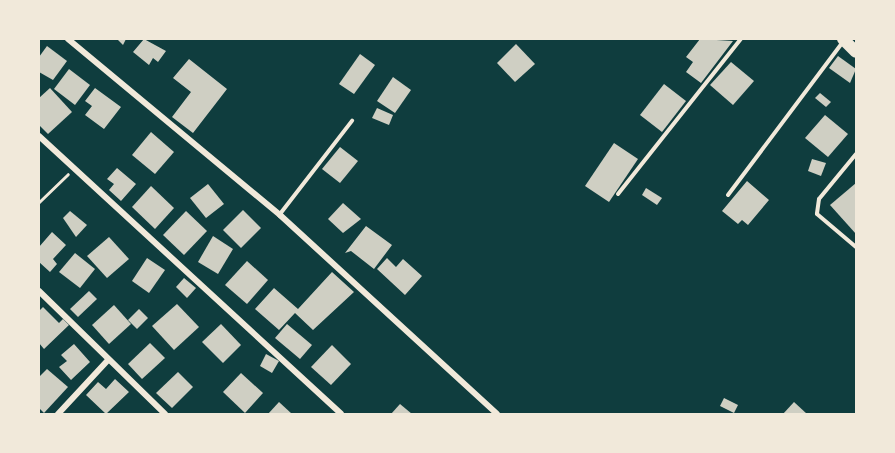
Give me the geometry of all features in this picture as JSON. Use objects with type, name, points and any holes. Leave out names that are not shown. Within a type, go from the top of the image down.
[{"type":"main road","points":[[844,39],[856,52]]},
{"type":"street","points":[[68,39],[280,215],[497,414]]},
{"type":"street","points":[[39,136],[73,170],[341,414]]},
{"type":"street","points":[[39,291],[165,414]]},
{"type":"street","points":[[58,414],[108,360]]},
{"type":"lane","points":[[618,194],[741,39]]},
{"type":"lane","points":[[728,195],[844,39]]},
{"type":"lane","points":[[280,215],[352,121]]},
{"type":"lane","points":[[856,154],[819,199],[817,214],[856,248]]},
{"type":"path","points":[[39,202],[73,170]]},
{"type":"building","points":[[117,39],[126,39],[123,45]]},
{"type":"building","points":[[144,39],[166,51],[158,62],[153,58],[149,65],[133,52]]},
{"type":"building","points":[[700,39],[733,41],[701,83],[686,72],[693,62],[686,57]]},
{"type":"building","points":[[516,44],[535,64],[515,82],[497,63]]},
{"type":"building","points":[[47,46],[67,61],[53,80],[39,72],[39,57]]},
{"type":"building","points":[[360,54],[375,65],[354,94],[339,84]]},
{"type":"building","points":[[838,56],[856,69],[850,83],[829,68]]},
{"type":"building","points":[[189,59],[227,89],[193,133],[172,117],[191,92],[173,78]]},
{"type":"building","points":[[731,62],[754,81],[733,105],[710,85]]},
{"type":"building","points":[[69,69],[90,85],[75,105],[54,89]]},
{"type":"building","points":[[393,77],[411,90],[395,113],[377,101]]},
{"type":"building","points":[[664,84],[686,101],[662,132],[640,115]]},
{"type":"building","points":[[50,88],[72,112],[48,134],[39,125],[39,98]]},
{"type":"building","points":[[95,88],[121,107],[104,129],[85,115],[92,106],[85,101]]},
{"type":"building","points":[[820,93],[831,102],[826,107],[815,98]]},
{"type":"building","points":[[377,108],[393,115],[389,125],[372,118]]},
{"type":"building","points":[[825,115],[848,134],[828,157],[805,138]]},
{"type":"building","points":[[151,132],[174,152],[155,174],[132,155]]},
{"type":"building","points":[[614,143],[638,159],[609,202],[585,186]]},
{"type":"building","points":[[340,147],[358,161],[340,183],[322,169]]},
{"type":"building","points":[[812,159],[826,163],[821,176],[808,171]]},
{"type":"building","points":[[117,168],[136,184],[121,201],[109,190],[114,184],[107,179]]},
{"type":"building","points":[[747,181],[769,200],[748,225],[742,220],[738,224],[722,211]]},
{"type":"building","points":[[856,183],[856,234],[830,205]]},
{"type":"building","points":[[208,184],[224,204],[206,218],[190,198]]},
{"type":"building","points":[[151,186],[174,208],[155,229],[132,207]]},
{"type":"building","points":[[646,188],[662,198],[657,205],[642,195]]},
{"type":"building","points":[[343,203],[361,219],[343,233],[328,219]]},
{"type":"building","points":[[243,210],[261,228],[241,248],[223,230]]},
{"type":"building","points":[[70,211],[87,225],[76,237],[63,218]]},
{"type":"building","points":[[186,211],[207,231],[184,255],[163,235]]},
{"type":"building","points":[[366,226],[392,245],[374,269],[351,251],[345,253]]},
{"type":"building","points":[[52,232],[66,245],[53,259],[57,264],[50,272],[39,262],[39,247]]},
{"type":"building","points":[[213,236],[233,249],[218,274],[198,262]]},
{"type":"building","points":[[109,237],[129,259],[107,278],[87,256]]},
{"type":"building","points":[[75,253],[95,269],[80,288],[59,272]]},
{"type":"building","points":[[147,258],[165,270],[149,293],[132,281]]},
{"type":"building","points":[[387,258],[396,267],[403,259],[422,276],[405,295],[377,269]]},
{"type":"building","points":[[247,261],[268,280],[247,304],[225,285]]},
{"type":"building","points":[[332,272],[354,292],[313,330],[295,313],[279,330],[255,309],[274,288],[298,309]]},
{"type":"building","points":[[184,278],[196,288],[187,298],[176,287]]},
{"type":"building","points":[[89,291],[97,299],[78,317],[70,309]]},
{"type":"building","points":[[177,304],[199,327],[174,350],[152,326]]},
{"type":"building","points":[[114,305],[131,324],[109,344],[92,325]]},
{"type":"building","points":[[43,307],[59,323],[63,319],[69,325],[44,349],[39,343],[39,311]]},
{"type":"building","points":[[139,309],[148,318],[137,329],[128,320]]},
{"type":"building","points":[[221,324],[241,345],[223,363],[202,342]]},
{"type":"building","points":[[287,324],[312,345],[300,359],[275,338]]},
{"type":"building","points":[[150,343],[165,358],[142,379],[128,364]]},
{"type":"building","points":[[74,344],[90,362],[71,380],[59,367],[67,361],[61,355]]},
{"type":"building","points":[[332,345],[351,364],[331,385],[311,367]]},
{"type":"building","points":[[266,354],[279,361],[272,373],[260,366]]},
{"type":"building","points":[[47,369],[68,387],[44,413],[39,408],[39,377]]},
{"type":"building","points":[[178,372],[193,387],[172,408],[156,393]]},
{"type":"building","points":[[241,373],[263,393],[245,413],[223,392]]},
{"type":"building","points":[[115,379],[129,392],[106,414],[86,395],[98,382],[106,389]]},
{"type":"building","points":[[724,398],[738,405],[734,413],[720,406]]},
{"type":"building","points":[[279,402],[292,414],[268,414]]},
{"type":"building","points":[[794,402],[807,414],[783,414]]},
{"type":"building","points":[[400,404],[412,414],[391,414]]}]
